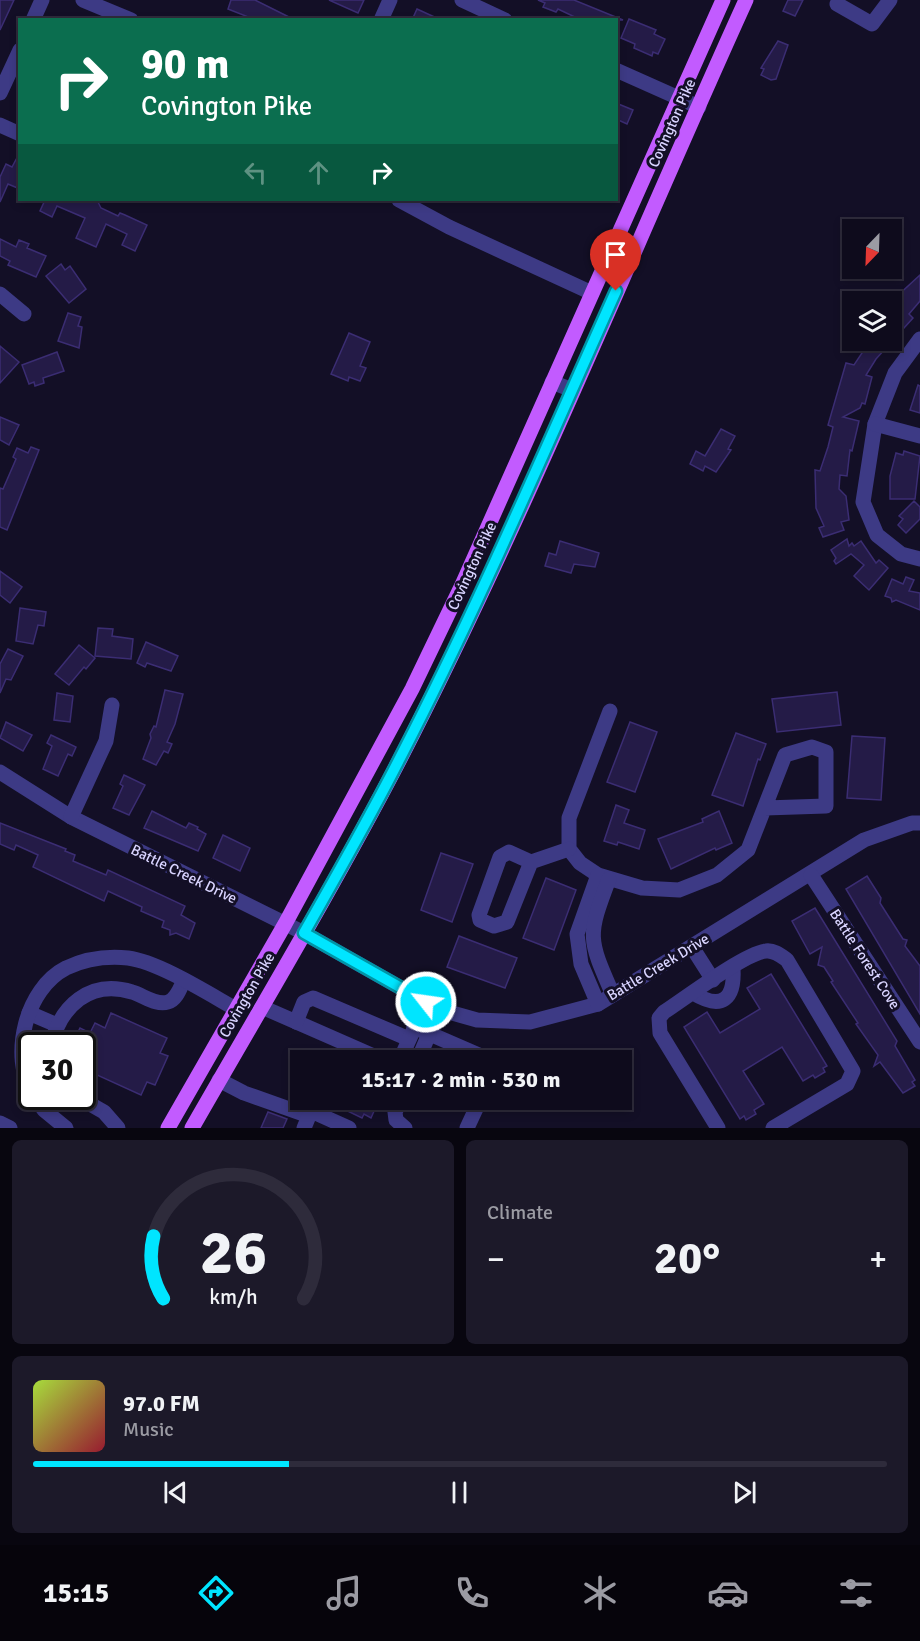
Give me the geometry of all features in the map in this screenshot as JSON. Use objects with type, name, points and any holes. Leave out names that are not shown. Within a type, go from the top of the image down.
[{"type":"main road","name":"Covington Pike","points":[[168,1128],[285,924],[430,650],[723,0]]},
{"type":"main road","name":"Covington Pike","points":[[192,1128],[304,933],[400,758],[449,658],[572,390],[746,0]]},
{"type":"street","points":[[34,18],[42,0]]},
{"type":"street","points":[[83,0],[126,18]]},
{"type":"street","points":[[382,18],[390,0]]},
{"type":"street","points":[[462,0],[501,18]]},
{"type":"street","points":[[837,4],[872,24],[890,0]]},
{"type":"street","points":[[0,93],[18,54]]},
{"type":"street","points":[[618,71],[699,107]]},
{"type":"street","points":[[0,125],[18,133]]},
{"type":"street","points":[[401,201],[449,227],[592,293]]},
{"type":"street","points":[[0,294],[24,314]]},
{"type":"street","points":[[920,339],[896,373],[875,424],[863,502],[876,535],[901,554],[920,559]]},
{"type":"street","points":[[552,382],[572,390]]},
{"type":"street","points":[[875,424],[920,436]]},
{"type":"street","points":[[430,650],[449,658]]},
{"type":"street","points":[[71,818],[106,741],[112,705]]},
{"type":"street","points":[[610,711],[569,818],[569,849],[580,863],[603,877],[642,888],[679,890],[717,874],[748,850],[785,755],[812,747],[826,752],[826,806],[765,808]]},
{"type":"street","name":"Battle Creek Drive","points":[[0,772],[71,818],[304,933],[438,1009],[477,1020],[530,1022],[598,1004],[811,875],[864,840],[912,823],[920,823]]},
{"type":"street","points":[[531,862],[507,922],[494,926],[480,920],[479,915],[500,857],[509,852],[531,862],[569,849]]},
{"type":"street","name":"Battle Forest Cove","points":[[811,875],[920,1042]]},
{"type":"street","points":[[603,877],[592,941],[594,953],[613,995]]},
{"type":"street","points":[[598,1004],[580,964],[577,934],[603,877]]},
{"type":"street","points":[[692,947],[712,980]]},
{"type":"street","points":[[718,1128],[657,1026],[664,1012],[757,953],[767,951],[778,953],[787,960],[853,1071],[846,1084],[773,1128]]},
{"type":"street","points":[[24,1032],[29,1013],[42,990],[64,969],[93,959],[130,958],[184,980],[236,1009]]},
{"type":"street","points":[[693,993],[705,1000],[720,1002],[730,995],[734,985],[733,968]]},
{"type":"street","points":[[55,1032],[66,1009],[85,993],[108,987],[132,991],[159,1003],[168,1002],[175,998],[184,980]]},
{"type":"street","points":[[296,1022],[304,1002],[313,998],[411,1033],[429,1034],[467,1050]]},
{"type":"street","points":[[404,1050],[426,1002]]},
{"type":"street","points":[[262,1007],[360,1050]]},
{"type":"street","points":[[29,1013],[57,1025]]},
{"type":"street","points":[[422,1050],[429,1034]]},
{"type":"street","points":[[219,1080],[307,1122],[311,1111],[349,1128]]},
{"type":"street","points":[[96,1107],[104,1112],[118,1128]]},
{"type":"street","points":[[44,1110],[66,1128]]},
{"type":"street","points":[[396,1110],[396,1120],[405,1128]]},
{"type":"street","points":[[467,1128],[475,1110]]},
{"type":"street","points":[[0,1124],[10,1128]]},
{"type":"building","points":[[0,0],[14,0],[0,30]]},
{"type":"building","points":[[231,0],[255,0],[291,18],[251,18],[228,9]]},
{"type":"building","points":[[329,0],[364,0],[358,13]]},
{"type":"building","points":[[538,0],[574,0],[623,20],[577,18],[558,9],[556,12],[543,7],[545,3]]},
{"type":"building","points":[[788,0],[803,0],[795,16],[783,11]]},
{"type":"building","points":[[417,9],[437,18],[413,18]]},
{"type":"building","points":[[629,19],[656,30],[654,34],[665,39],[658,54],[653,52],[652,56],[634,48],[635,44],[621,38]]},
{"type":"building","points":[[778,41],[788,45],[776,79],[771,80],[761,75],[764,69],[761,68]]},
{"type":"building","points":[[618,104],[633,110],[627,124],[618,120]]},
{"type":"building","points":[[18,156],[18,188],[8,184],[0,202],[0,177],[6,164],[12,167]]},
{"type":"building","points":[[45,201],[95,201],[101,208],[118,216],[120,213],[147,225],[135,251],[122,245],[127,234],[106,224],[96,247],[76,238],[85,218],[57,206],[52,217],[40,211]]},
{"type":"building","points":[[0,239],[16,247],[19,240],[29,244],[27,248],[46,256],[36,277],[8,265],[10,261],[0,256]]},
{"type":"building","points":[[61,264],[65,270],[70,266],[86,289],[69,303],[46,276]]},
{"type":"building","points":[[920,275],[920,301],[909,314],[913,318],[902,330],[902,292]]},
{"type":"building","points":[[68,313],[81,317],[78,326],[82,327],[79,348],[58,341]]},
{"type":"building","points":[[349,333],[370,342],[360,366],[366,368],[360,381],[349,377],[348,381],[331,374]]},
{"type":"building","points":[[0,346],[19,362],[0,383]]},
{"type":"building","points":[[859,351],[883,351],[866,375],[872,377],[865,404],[862,403],[860,408],[843,417],[859,421],[852,451],[850,450],[847,476],[840,475],[839,489],[846,496],[849,520],[841,522],[844,530],[823,537],[819,528],[824,526],[816,508],[815,470],[820,471],[828,447],[833,427],[828,425],[846,363],[854,365],[862,353]]},
{"type":"building","points":[[57,352],[64,371],[43,378],[44,383],[35,386],[34,382],[29,384],[22,365]]},
{"type":"building","points":[[918,385],[920,386],[920,413],[910,410]]},
{"type":"building","points":[[0,417],[19,425],[9,445],[0,440]]},
{"type":"building","points":[[721,429],[735,436],[728,449],[731,450],[716,472],[705,466],[703,471],[690,464],[696,451],[705,456]]},
{"type":"building","points":[[31,447],[39,450],[7,530],[0,527],[0,488],[3,489],[16,459],[13,457],[17,448],[28,453]]},
{"type":"building","points":[[904,451],[920,456],[915,499],[890,499],[890,476],[896,453],[903,455]]},
{"type":"building","points":[[914,501],[920,507],[920,519],[906,533],[898,525],[903,519],[899,516]]},
{"type":"building","points":[[847,539],[849,546],[852,543],[854,546],[861,541],[876,563],[879,560],[888,568],[869,590],[854,576],[864,565],[851,554],[836,564],[834,561],[836,558],[831,550]]},
{"type":"building","points":[[560,541],[599,553],[595,567],[574,564],[571,573],[545,566],[549,553],[556,555]]},
{"type":"building","points":[[0,571],[22,587],[10,603],[0,595]]},
{"type":"building","points":[[906,577],[914,580],[909,591],[920,593],[920,610],[896,600],[892,602],[891,598],[885,596],[892,579],[903,584]]},
{"type":"building","points":[[20,608],[46,612],[44,626],[38,625],[33,644],[16,641]]},
{"type":"building","points":[[98,628],[113,629],[112,636],[133,639],[131,659],[95,656]]},
{"type":"building","points":[[146,642],[178,656],[171,671],[147,663],[145,667],[137,663]]},
{"type":"building","points":[[79,645],[95,658],[69,685],[55,674]]},
{"type":"building","points":[[8,649],[23,656],[11,680],[6,679],[0,693],[0,664]]},
{"type":"building","points":[[165,690],[183,694],[175,724],[167,742],[172,744],[168,753],[164,751],[156,765],[143,759],[151,738],[150,734],[154,726],[156,727]]},
{"type":"building","points":[[837,692],[841,725],[777,732],[772,699]]},
{"type":"building","points":[[57,693],[73,696],[70,722],[54,720]]},
{"type":"building","points":[[6,722],[32,735],[23,751],[0,738]]},
{"type":"building","points":[[630,722],[657,732],[635,792],[607,782]]},
{"type":"building","points":[[736,733],[766,744],[760,760],[758,759],[743,806],[712,795]]},
{"type":"building","points":[[51,735],[76,747],[72,756],[68,754],[58,776],[43,769],[52,746],[47,743]]},
{"type":"building","points":[[852,736],[885,738],[881,800],[847,798]]},
{"type":"building","points":[[124,775],[145,785],[129,815],[113,808],[123,786],[120,784]]},
{"type":"building","points":[[616,805],[629,810],[624,823],[645,830],[639,849],[618,842],[617,845],[604,841]]},
{"type":"building","points":[[152,811],[186,828],[189,823],[198,827],[197,829],[206,834],[198,851],[144,828]]},
{"type":"building","points":[[719,811],[732,843],[716,850],[715,848],[671,869],[658,839],[703,822],[702,819]]},
{"type":"building","points":[[0,823],[66,849],[65,851],[75,855],[73,861],[106,875],[108,870],[185,906],[181,915],[195,923],[189,939],[176,933],[170,935],[170,930],[162,927],[164,921],[141,911],[142,907],[108,891],[104,901],[33,867],[38,855],[16,845],[14,850],[0,844]]},
{"type":"building","points":[[223,835],[250,848],[240,871],[213,858]]},
{"type":"building","points":[[441,853],[473,864],[452,922],[421,910]]},
{"type":"building","points":[[867,876],[881,898],[880,903],[903,939],[907,940],[905,946],[920,966],[920,1014],[846,889]]},
{"type":"building","points":[[546,878],[576,890],[554,950],[523,938]]},
{"type":"building","points":[[815,908],[897,1041],[895,1046],[915,1080],[912,1082],[915,1086],[903,1093],[880,1062],[874,1066],[878,1055],[856,1024],[858,1023],[831,982],[833,981],[824,967],[818,965],[822,947],[810,954],[792,921]]},
{"type":"building","points":[[459,936],[517,958],[505,988],[447,967]]},
{"type":"building","points":[[771,974],[827,1066],[823,1068],[825,1072],[803,1081],[782,1047],[743,1071],[764,1104],[754,1110],[756,1114],[746,1120],[744,1116],[740,1119],[684,1027],[707,1012],[720,1033],[760,1009],[747,988]]},
{"type":"building","points":[[111,1013],[167,1038],[160,1053],[168,1056],[155,1085],[147,1082],[141,1095],[96,1075],[96,1032],[90,1032],[95,1023],[105,1028]]},
{"type":"building","points":[[346,1110],[375,1110],[371,1118],[364,1114],[362,1118]]},
{"type":"building","points":[[268,1112],[287,1119],[283,1128],[261,1128]]},
{"type":"route","points":[[426,1002],[304,933],[391,775],[434,690],[505,540],[616,291]]}]
